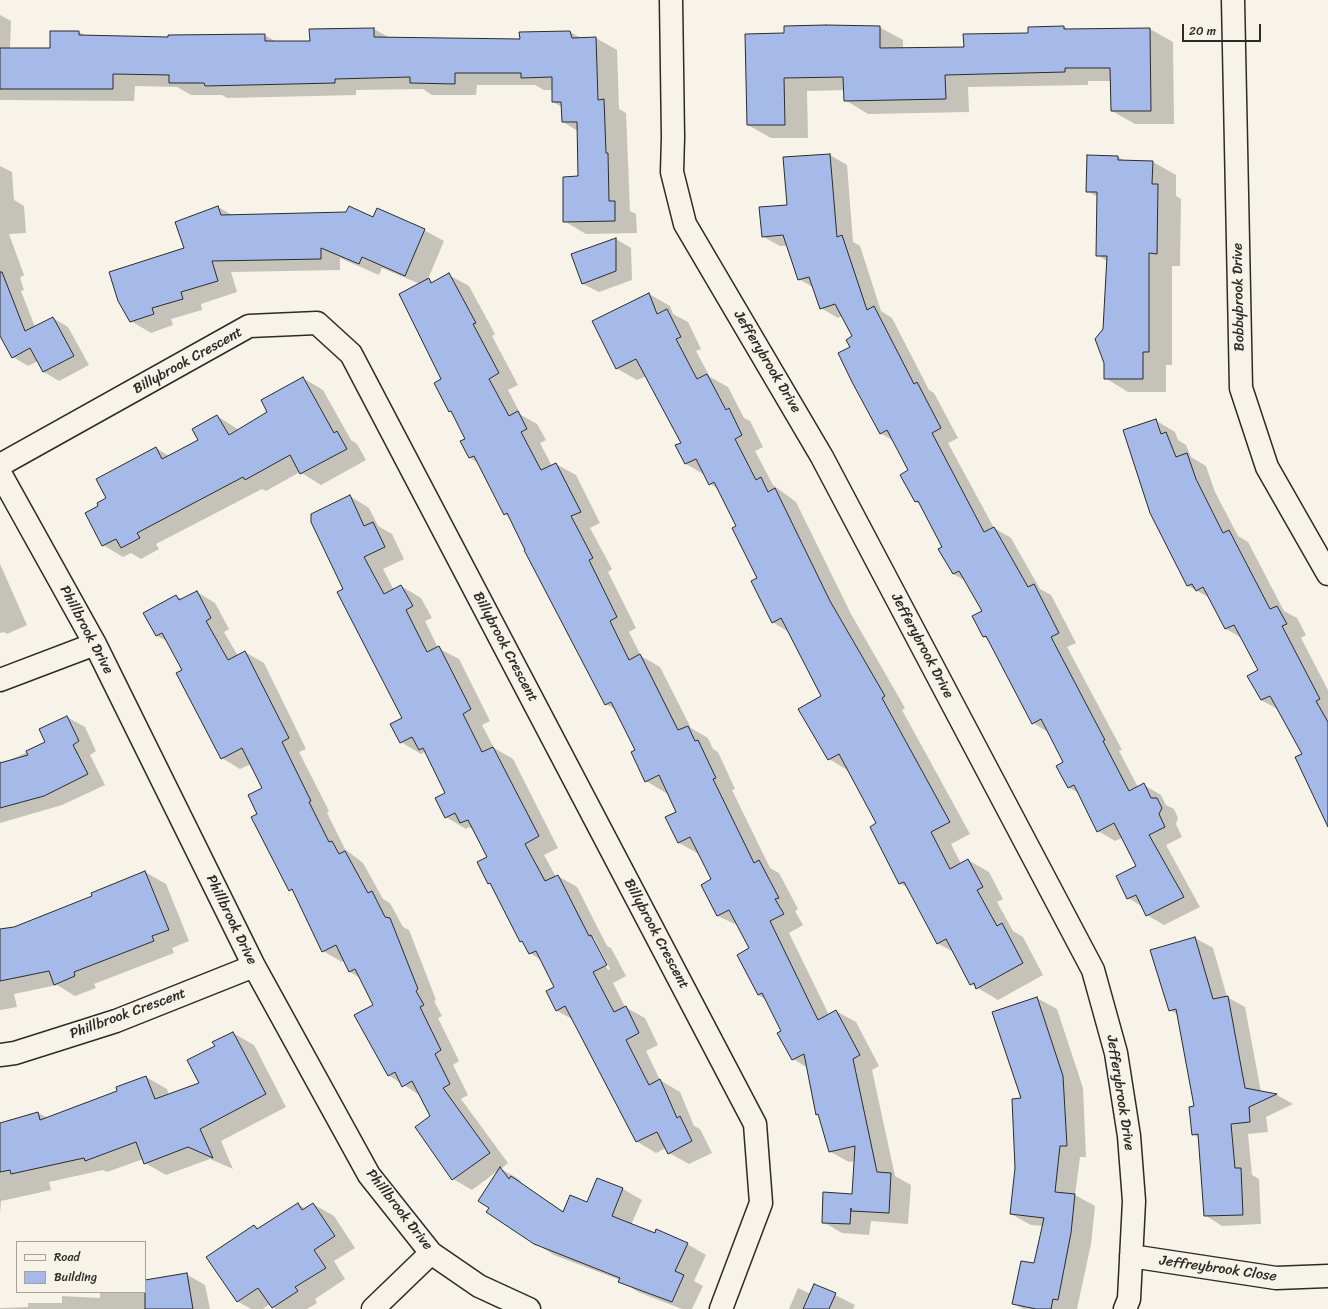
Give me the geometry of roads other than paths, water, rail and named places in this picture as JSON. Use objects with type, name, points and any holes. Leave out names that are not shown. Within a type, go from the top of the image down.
[{"type":"street","name":"Jefferybrook Drive","points":[[671,0],[673,137],[672,172],[685,224],[822,457],[1093,970],[1116,1053],[1129,1136],[1134,1201],[1129,1299],[1125,1309]]},
{"type":"street","name":"Bobbybrook Drive","points":[[1233,0],[1241,388],[1267,467],[1328,574]]},
{"type":"street","name":"Billybrook Crescent","points":[[0,465],[249,326],[317,323],[351,354],[755,1124],[761,1203],[721,1309]]},
{"type":"street","name":"Phillbrook Drive","points":[[0,473],[95,644],[254,966],[369,1176],[432,1253],[479,1286],[529,1309]]},
{"type":"street","points":[[0,680],[95,644]]},
{"type":"street","name":"Phillbrook Crescent","points":[[0,1055],[15,1053],[116,1021],[254,966]]},
{"type":"street","points":[[373,1309],[432,1253]]},
{"type":"street","name":"Jeffreybrook Close","points":[[1131,1256],[1276,1278],[1328,1276]]}]
